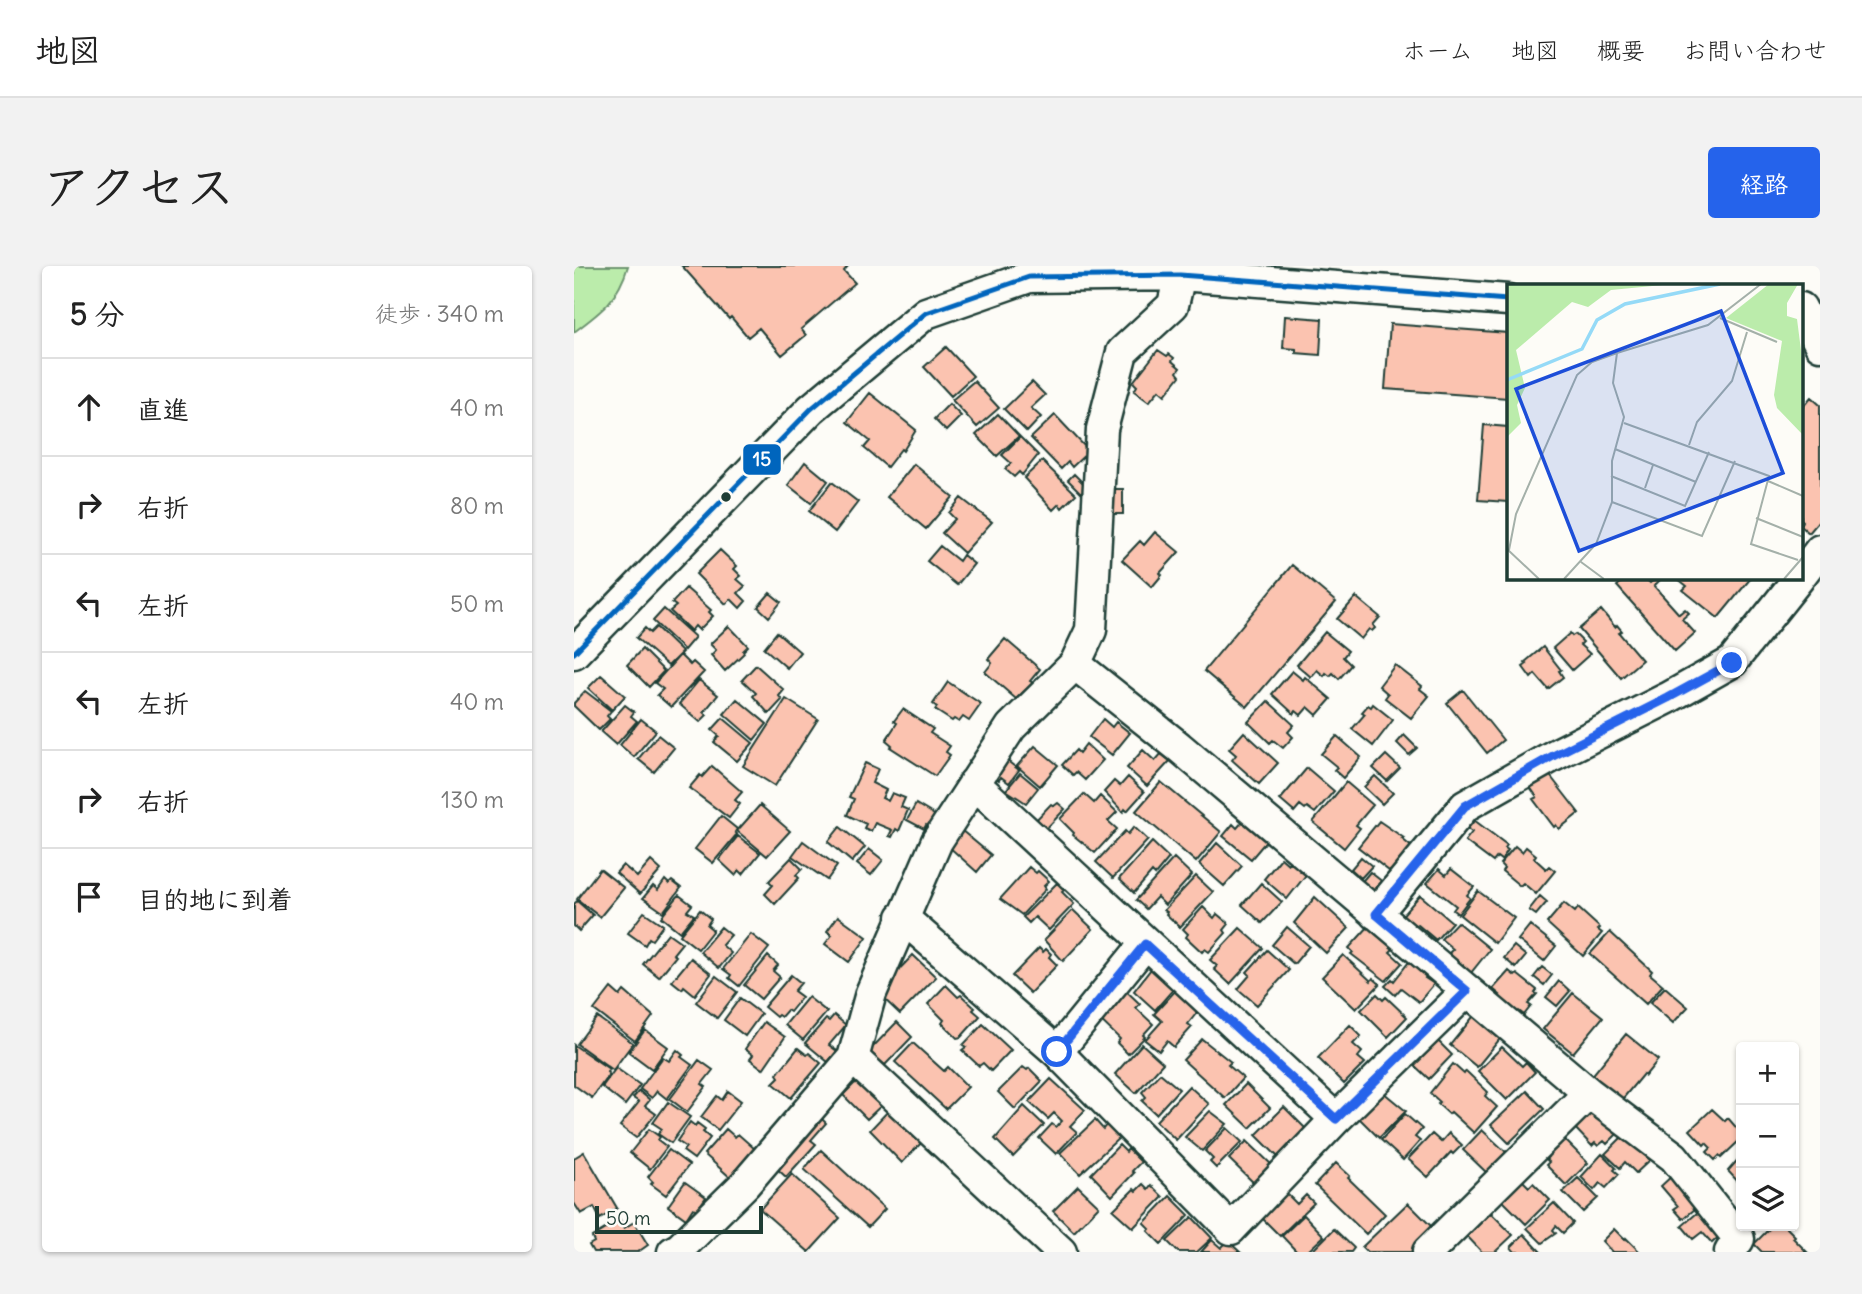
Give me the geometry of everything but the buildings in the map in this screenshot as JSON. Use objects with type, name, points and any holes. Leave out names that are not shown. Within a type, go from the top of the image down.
[{"type":"street","points":[[574,653],[811,409],[926,313],[1029,277],[1181,275],[1507,300]]},
{"type":"street","points":[[673,1252],[744,1184],[853,1058],[871,993],[937,841],[1011,727],[1075,664],[1091,630],[1102,429],[1122,352],[1173,305],[1181,275]]},
{"type":"street","points":[[1802,299],[1820,293]]},
{"type":"street","points":[[1802,310],[1820,345]]},
{"type":"street","points":[[1802,573],[1820,550]]},
{"type":"street","points":[[1376,914],[1465,806],[1553,756],[1732,663],[1798,579]]},
{"type":"street","points":[[1075,664],[1179,747],[1589,1093],[1674,1157],[1739,1240],[1730,1252]]},
{"type":"street","points":[[974,783],[1336,1119]]},
{"type":"street","points":[[902,918],[1057,1052],[1231,1229],[1336,1119],[1467,991]]},
{"type":"street","points":[[1057,1052],[1145,944]]},
{"type":"street","points":[[853,1058],[1061,1252]]},
{"type":"street","points":[[1428,1252],[1589,1093]]},
{"type":"green space","points":[[574,266],[628,266],[614,297],[574,332]]},
{"type":"transit line","name":"15","points":[[574,653],[811,409],[926,313],[1029,277],[1180,275],[1507,300]]},
{"type":"route","points":[[1057,1052],[1145,944],[1336,1119],[1467,991],[1376,914],[1465,806],[1553,756],[1732,663]]}]
